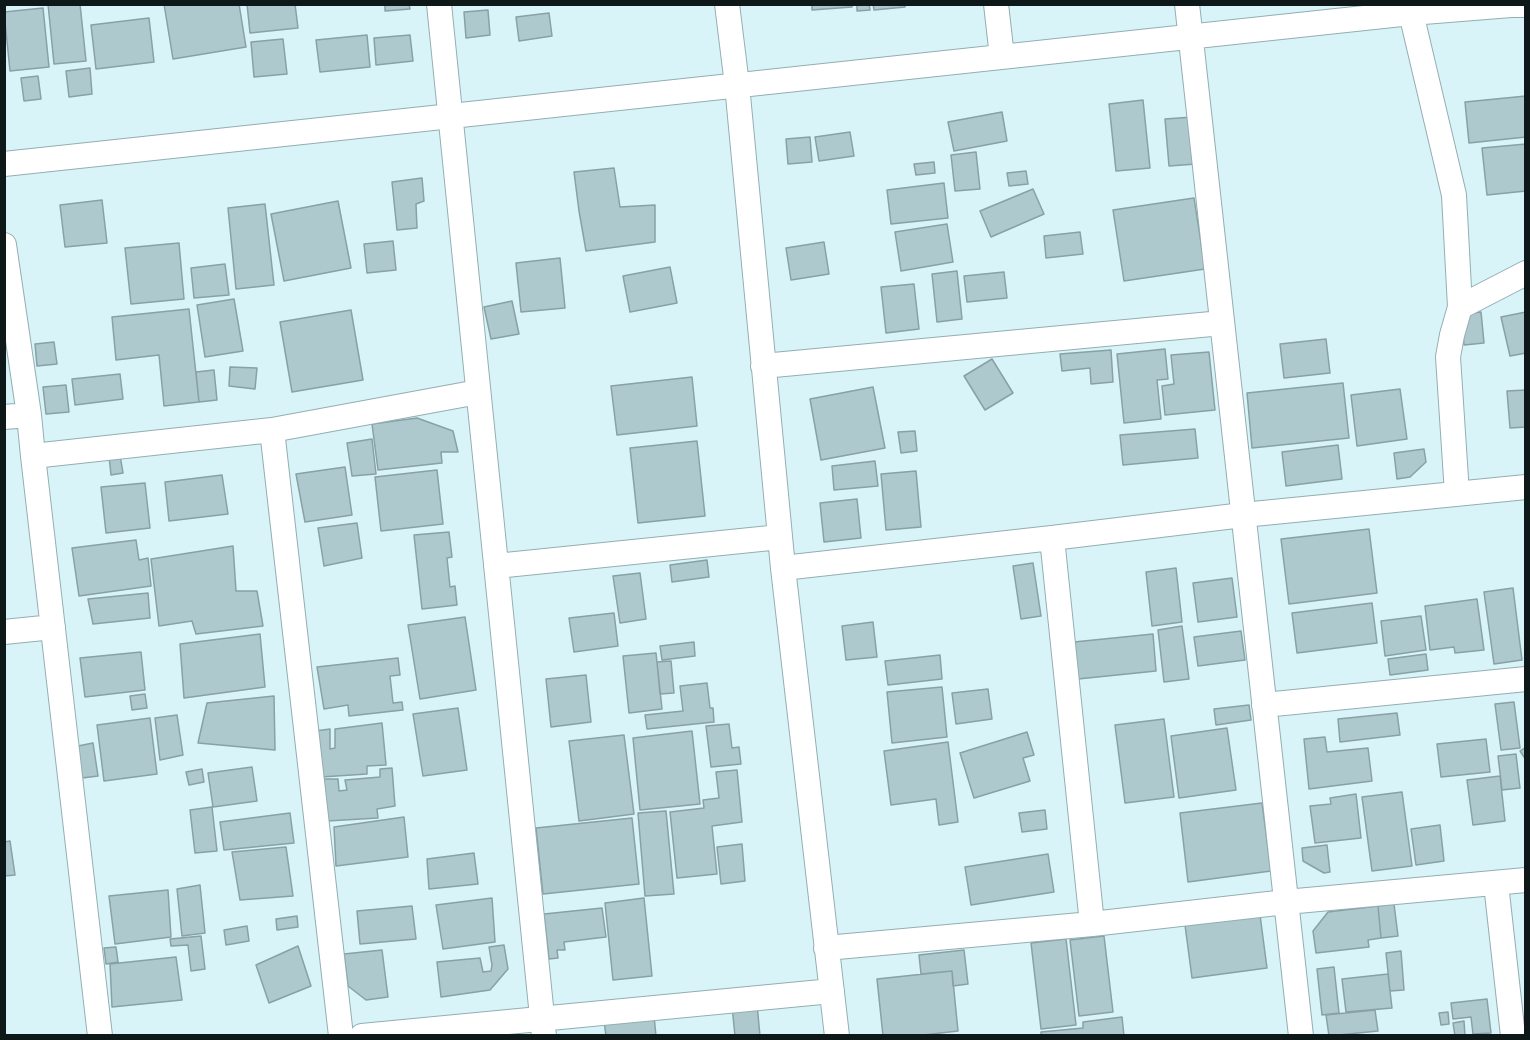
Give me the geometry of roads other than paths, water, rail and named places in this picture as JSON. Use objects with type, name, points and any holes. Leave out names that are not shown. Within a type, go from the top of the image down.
[{"type":"street","points":[[439,4],[543,1027]]},
{"type":"street","points":[[727,4],[737,85],[783,568],[837,1035]]},
{"type":"street","points":[[996,4],[1002,57]]},
{"type":"street","points":[[1187,4],[1301,1035]]},
{"type":"street","points":[[4,164],[1411,13],[1526,5]]},
{"type":"street","points":[[1411,13],[1454,195],[1460,307],[1448,357],[1457,494]]},
{"type":"street","points":[[4,245],[29,415],[100,1035]]},
{"type":"street","points":[[1460,307],[1526,273]]},
{"type":"street","points":[[763,366],[1222,323]]},
{"type":"street","points":[[33,456],[272,430],[478,392]]},
{"type":"street","points":[[4,417],[29,415]]},
{"type":"street","points":[[272,430],[341,1035]]},
{"type":"street","points":[[783,568],[1243,515],[1526,487]]},
{"type":"street","points":[[496,566],[780,537]]},
{"type":"street","points":[[1052,538],[1092,924]]},
{"type":"street","points":[[4,632],[53,627]]},
{"type":"street","points":[[1264,705],[1526,679]]},
{"type":"street","points":[[826,948],[1092,924],[1286,902],[1526,880]]},
{"type":"street","points":[[1496,884],[1513,1035]]},
{"type":"street","points":[[362,1035],[543,1027],[832,991]]}]
